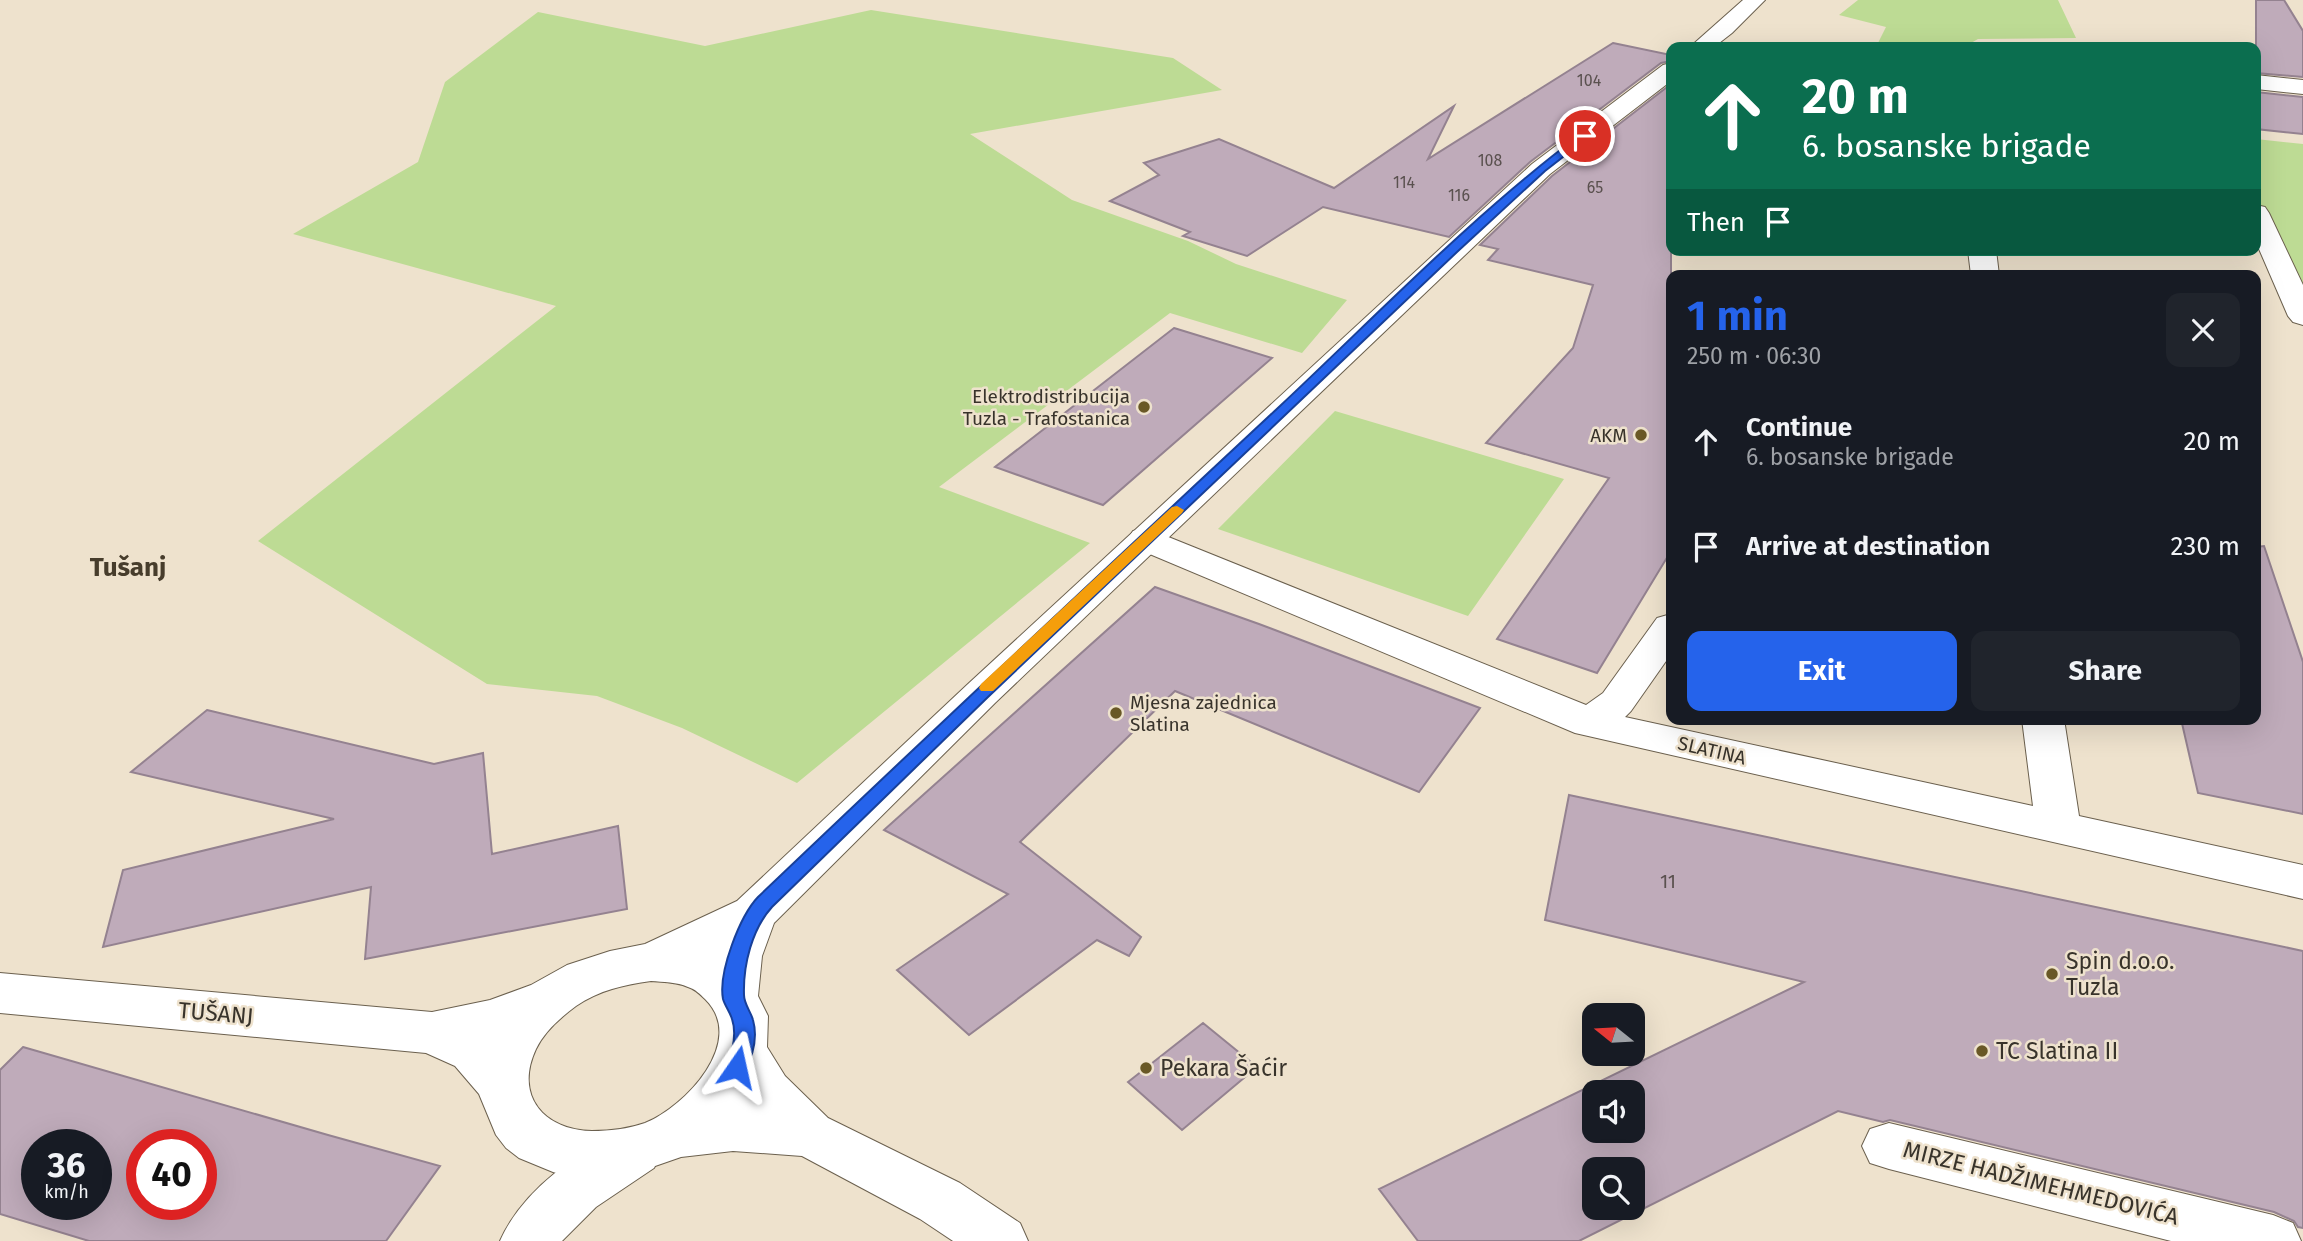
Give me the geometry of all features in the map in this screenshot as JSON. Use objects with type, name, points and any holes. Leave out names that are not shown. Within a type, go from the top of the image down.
[{"type":"street","points":[[1708,42],[1755,0]]},
{"type":"street","points":[[652,962],[754,914],[932,740],[1541,169],[1666,74]]},
{"type":"street","points":[[2261,83],[2303,88]]},
{"type":"street","points":[[2261,224],[2303,316]]},
{"type":"street","name":"SLATINA","points":[[1146,539],[1591,723],[2303,882]]},
{"type":"street","points":[[1591,723],[1617,702],[1666,633]]},
{"type":"street","points":[[2044,725],[2058,827]]},
{"type":"street","points":[[733,997],[738,956],[754,914]]},
{"type":"street","points":[[432,1033],[494,1020],[549,999],[581,979],[616,967],[652,962],[685,966],[713,977],[733,997],[744,1022],[743,1052],[731,1082],[707,1111],[586,1181],[541,1224],[528,1241]]},
{"type":"street","name":"TUŠANJ","points":[[0,993],[432,1033]]},
{"type":"street","points":[[549,999],[524,1026],[508,1055],[503,1086],[509,1114],[530,1136],[559,1151],[596,1156],[733,1128],[808,1134]]},
{"type":"street","points":[[432,1033],[473,1051],[503,1086]]},
{"type":"street","points":[[743,1052],[766,1092],[808,1134],[940,1201],[1000,1241]]},
{"type":"street","name":"MIRZE HADŽIMEHMEDOVIĆA","points":[[1889,1146],[2273,1241]]},
{"type":"green space","points":[[1858,0],[2058,0],[2076,38],[1878,42],[1886,27],[1839,15]]},
{"type":"green space","points":[[871,10],[1173,58],[1222,90],[970,134],[1072,200],[1188,241],[1236,264],[1347,300],[1302,353],[1170,313],[939,487],[1090,543],[797,783],[682,728],[597,696],[487,684],[258,541],[556,306],[293,234],[418,162],[445,82],[538,12],[705,46]]},
{"type":"green space","points":[[2261,140],[2303,144],[2303,316],[2261,224]]},
{"type":"green space","points":[[1335,411],[1564,479],[1468,616],[1218,529]]},
{"type":"building","points":[[2256,0],[2284,0],[2303,31],[2303,77],[2261,73],[2261,42],[2256,42]]},
{"type":"building","points":[[1613,43],[1666,54],[1666,62],[1661,63],[1530,162],[1449,237],[1323,207],[1247,256],[1183,236],[1190,232],[1110,201],[1159,175],[1144,163],[1219,139],[1334,188],[1454,106],[1428,159]]},
{"type":"building","points":[[1666,88],[1666,256],[1671,256],[1671,270],[1666,270],[1666,559],[1597,673],[1497,639],[1609,478],[1486,443],[1573,348],[1593,285],[1488,260],[1498,249],[1480,245],[1552,176]]},
{"type":"building","points":[[2261,93],[2303,97],[2303,134],[2261,130]]},
{"type":"building","name":"Elektrodistribucija Tuzla - Trafostanica","points":[[1174,328],[1272,358],[1103,505],[995,467]]},
{"type":"building","points":[[2261,546],[2264,546],[2303,662],[2303,814],[2198,793],[2182,725],[2261,725]]},
{"type":"building","points":[[1155,587],[1480,708],[1419,792],[1175,691],[1020,842],[1141,937],[1129,956],[1097,940],[969,1035],[897,970],[1008,894],[884,830]]},
{"type":"building","points":[[207,710],[434,764],[483,753],[492,854],[618,826],[627,909],[365,959],[371,887],[103,947],[123,870],[334,819],[131,772]]},
{"type":"building","name":"TC Slatina II","points":[[1569,795],[2303,951],[2303,1228],[2274,1212],[1890,1120],[1883,1122],[1838,1111],[1645,1208],[1645,1157],[1582,1157],[1582,1220],[1621,1220],[1579,1241],[1418,1241],[1379,1189],[1582,1090],[1582,1143],[1645,1143],[1645,1080],[1603,1080],[1632,1066],[1645,1066],[1645,1059],[1804,982],[1545,920]]},
{"type":"building","points":[[1203,1023],[1257,1067],[1182,1130],[1128,1082]]},
{"type":"building","points":[[23,1047],[440,1166],[386,1241],[89,1241],[0,1214],[0,1070]]},
{"type":"slow traffic","points":[[987,688],[1177,510]]},
{"type":"place","name":"Elektrodistribucija Tuzla - Trafostanica","points":[[1144,407]]},
{"type":"place","name":"AKM","points":[[1641,435]]},
{"type":"place","name":"Mjesna zajednica Slatina","points":[[1116,713]]},
{"type":"place","name":"Spin d.o.o. Tuzla","points":[[2052,974]]},
{"type":"place","name":"TC Slatina II","points":[[1982,1051]]},
{"type":"place","name":"Pekara Šaćir","points":[[1146,1068]]},
{"type":"district","name":"Tušanj","points":[[128,567]]},
{"type":"route","points":[[737,1067],[743,1052],[744,1022],[733,997],[738,956],[754,914],[982,693],[1453,250],[1541,169],[1585,136]]}]
